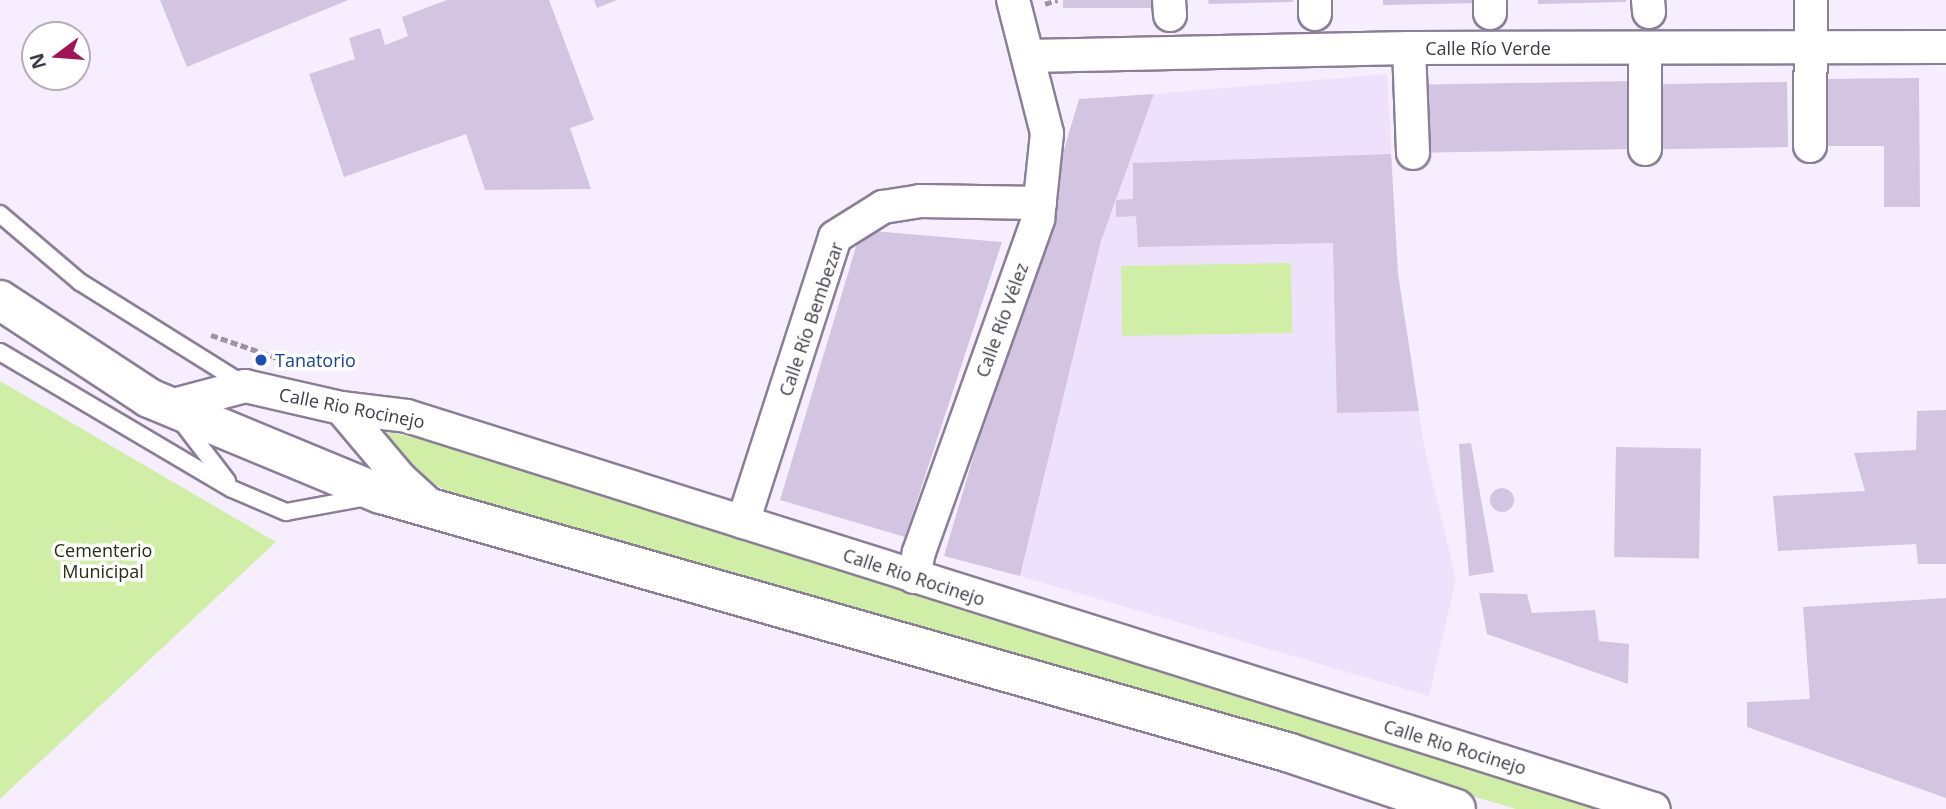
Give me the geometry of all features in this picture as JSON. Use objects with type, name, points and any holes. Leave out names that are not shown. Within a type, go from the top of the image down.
[{"type":"street","points":[[1810,146],[1811,0]]},
{"type":"street","name":"Calle Río Vélez","points":[[914,577],[1040,203],[1047,133],[1030,56],[1015,6]]},
{"type":"street","name":"Calle Río Verde","points":[[1030,56],[1409,48],[1946,47]]},
{"type":"street","points":[[1409,48],[1413,153]]},
{"type":"street","points":[[1645,48],[1645,149]]},
{"type":"street","name":"Calle Río Bembezar","points":[[743,522],[835,237],[883,207],[920,201],[1040,203]]},
{"type":"street","points":[[0,300],[149,398],[381,494],[1290,753],[1456,809]]},
{"type":"street","name":"Calle Rio Rocinejo","points":[[170,406],[245,386],[341,408],[407,416],[1654,809]]},
{"type":"street","points":[[341,408],[401,478],[435,510]]},
{"type":"lane","points":[[0,214],[80,282],[245,386]]},
{"type":"lane","points":[[0,352],[232,489],[286,512],[381,494]]},
{"type":"lane","points":[[170,406],[232,489]]},
{"type":"path","points":[[1015,6],[1057,0]]},
{"type":"path","points":[[201,331],[301,366]]},
{"type":"shaded area","points":[[1387,74],[1398,274],[1424,446],[1456,579],[1429,696],[1020,576],[1101,241],[1154,94]]},
{"type":"green space","points":[[1291,263],[1292,333],[1122,336],[1121,266]]},
{"type":"green space","name":"Cementerio Municipal","points":[[0,381],[276,542],[0,799]]},
{"type":"green space","points":[[387,432],[456,445],[1628,809],[1516,809],[445,490],[405,466]]},
{"type":"building","points":[[160,0],[348,0],[187,67]]},
{"type":"building","points":[[447,0],[549,0],[594,120],[570,128],[591,189],[485,190],[466,134],[344,177],[309,74],[355,59],[349,38],[380,28],[385,45],[408,36],[402,17]]},
{"type":"building","points":[[594,0],[617,0],[597,8]]},
{"type":"building","points":[[1063,0],[1163,0],[1163,8],[1063,8]]},
{"type":"building","points":[[1208,0],[1293,0],[1293,2],[1209,4]]},
{"type":"building","points":[[1383,0],[1483,0],[1483,3],[1383,5]]},
{"type":"building","points":[[1538,0],[1626,0],[1626,2],[1538,4]]},
{"type":"building","points":[[1919,78],[1920,207],[1884,207],[1884,146],[1818,146],[1818,79]]},
{"type":"building","points":[[1633,81],[1634,149],[1430,153],[1429,85]]},
{"type":"building","points":[[1787,82],[1788,147],[1659,149],[1658,84]]},
{"type":"building","points":[[1154,94],[1101,241],[1020,576],[944,556],[1079,99]]},
{"type":"building","points":[[1391,154],[1398,274],[1419,411],[1337,413],[1333,243],[1138,247],[1136,216],[1116,217],[1116,200],[1133,199],[1133,163]]},
{"type":"building","points":[[861,230],[1002,242],[905,537],[780,500]]},
{"type":"building","points":[[1946,410],[1946,564],[1918,564],[1916,544],[1778,551],[1773,496],[1865,491],[1854,453],[1916,450],[1917,411]]},
{"type":"building","points":[[1471,443],[1494,572],[1469,576],[1459,444]]},
{"type":"building","points":[[1616,447],[1701,448],[1699,558],[1614,557]]},
{"type":"building","points":[[1502,488],[1513,495],[1514,500],[1507,511],[1502,512],[1491,505],[1490,500],[1497,489]]},
{"type":"building","points":[[1479,593],[1527,594],[1532,613],[1595,610],[1599,641],[1629,644],[1628,684],[1487,634]]},
{"type":"building","points":[[1946,598],[1946,798],[1747,727],[1747,702],[1810,699],[1803,607]]},
{"type":"place","name":"Tanatorio","points":[[261,360]]}]
